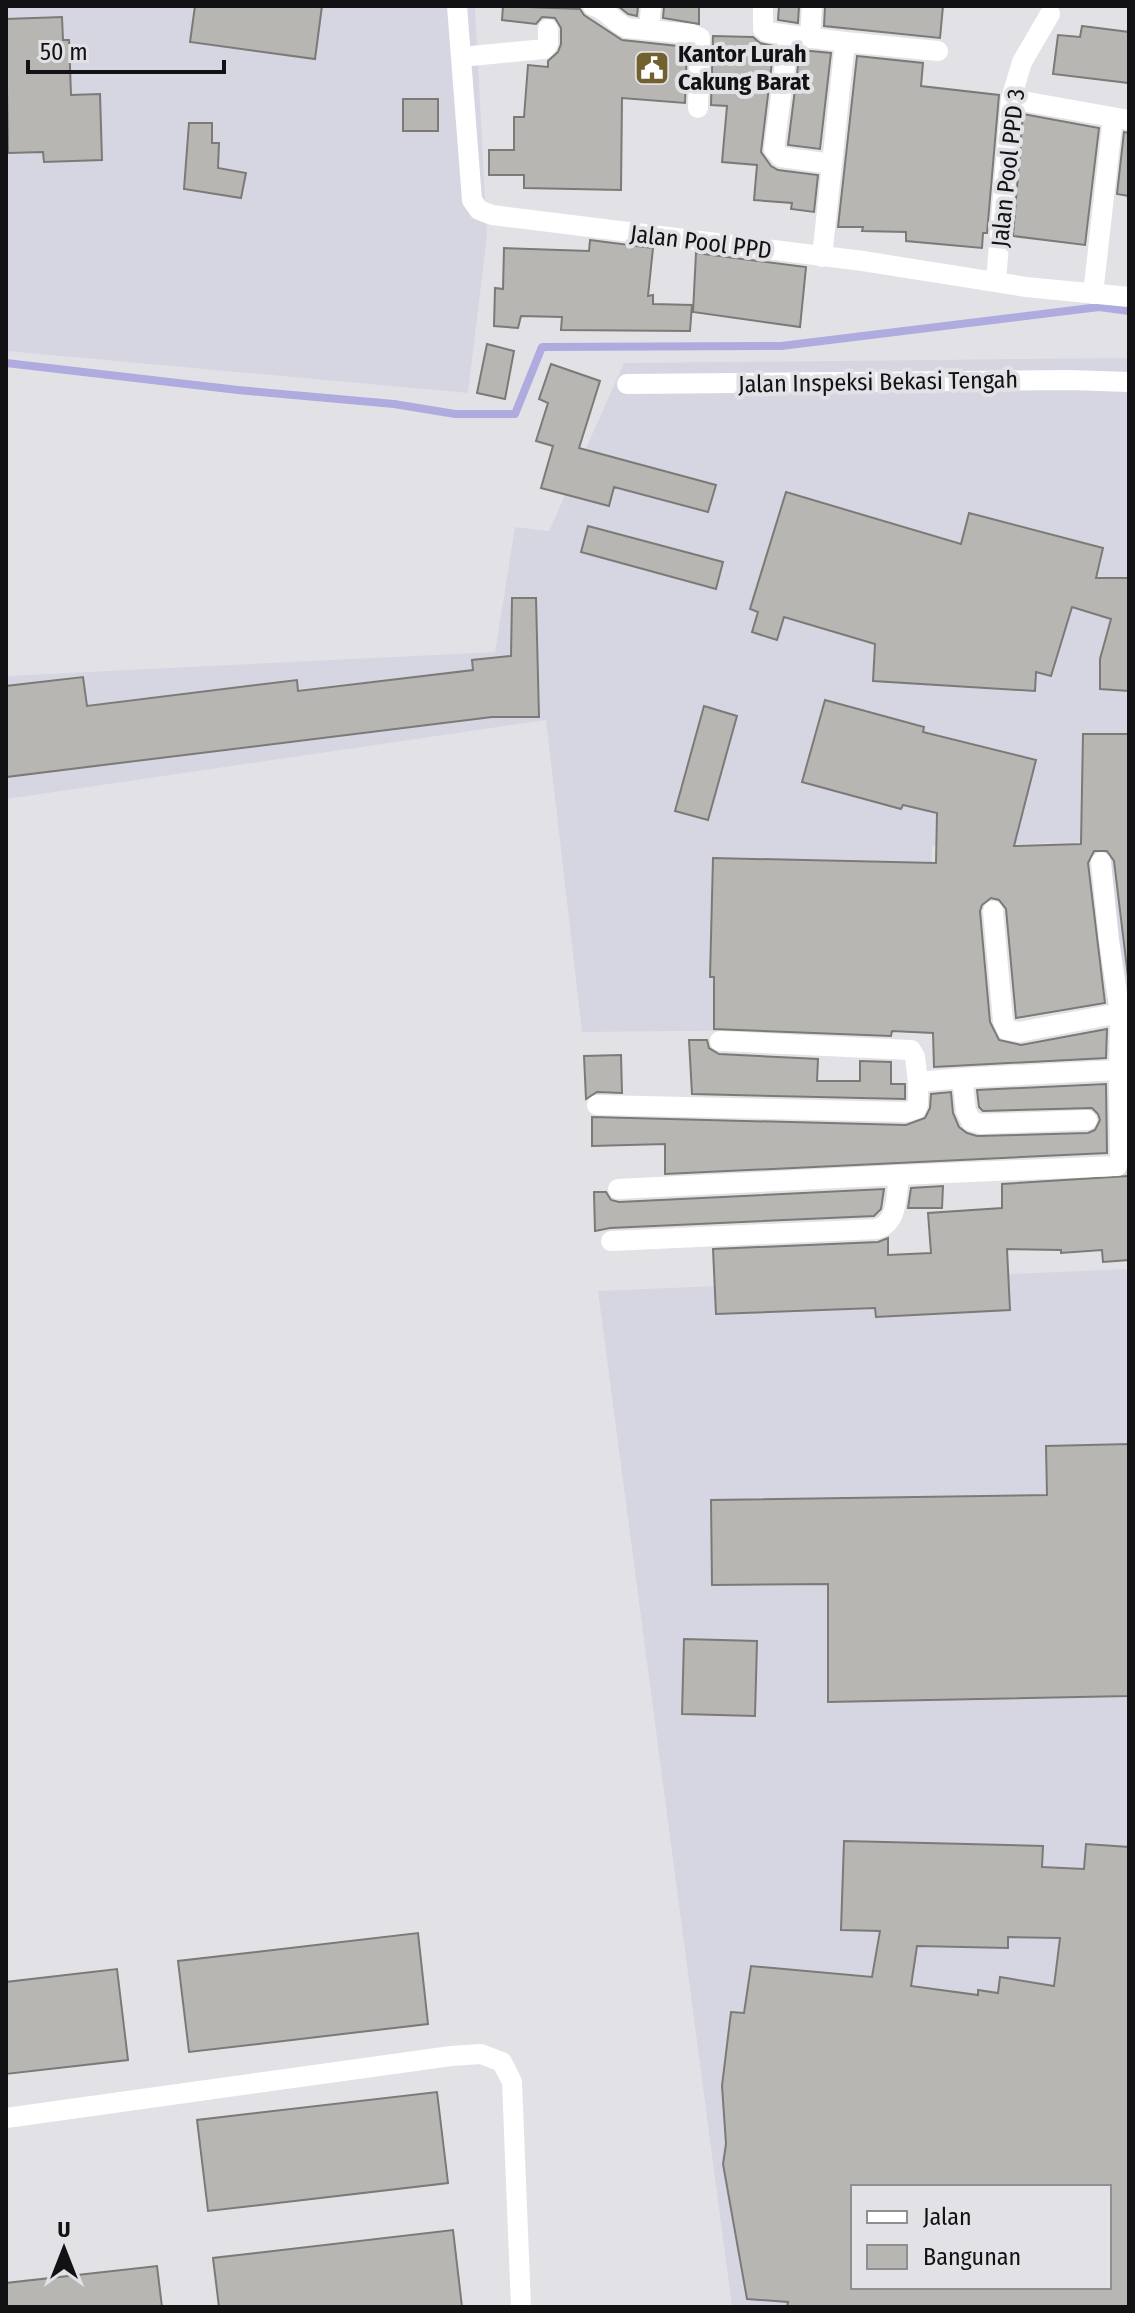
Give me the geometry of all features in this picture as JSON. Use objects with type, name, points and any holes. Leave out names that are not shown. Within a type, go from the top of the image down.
[{"type":"street","name":"Jalan Pool PPD","points":[[457,6],[472,200],[479,210],[492,215],[1129,297]]},
{"type":"street","points":[[593,6],[604,9],[617,24],[691,34],[700,38],[698,108]]},
{"type":"street","points":[[649,30],[651,6]]},
{"type":"street","points":[[763,6],[763,29],[767,32],[938,51]]},
{"type":"street","points":[[810,38],[812,6]]},
{"type":"street","name":"Jalan Pool PPD 3","points":[[996,281],[1011,99],[1022,62],[1050,14]]},
{"type":"street","points":[[461,57],[544,49],[548,44],[548,29]]},
{"type":"street","points":[[789,35],[774,149],[781,157],[832,164]]},
{"type":"street","points":[[822,257],[845,42]]},
{"type":"street","points":[[1011,99],[1121,118],[1093,294]]},
{"type":"street","name":"Jalan Inspeksi Bekasi Tengah","points":[[627,384],[1129,382]]},
{"type":"street","points":[[618,1189],[1117,1166],[1120,1159],[1122,1079],[1120,1013],[1101,862]]},
{"type":"street","points":[[993,911],[1003,1021],[1007,1030],[1019,1032],[1120,1013]]},
{"type":"street","points":[[597,1105],[912,1111],[918,1104],[915,1057],[911,1050],[720,1041]]},
{"type":"street","points":[[918,1082],[962,1078],[1122,1079]]},
{"type":"street","points":[[962,1078],[966,1111],[971,1121],[981,1124],[1087,1120]]},
{"type":"street","points":[[611,1241],[877,1229],[892,1220],[899,1175]]},
{"type":"street","points":[[6,2118],[481,2054],[502,2062],[512,2082],[521,2307]]},
{"type":"shaded area","points":[[6,6],[475,6],[487,236],[468,393],[6,351]]},
{"type":"shaded area","points":[[1129,358],[1129,1247],[1093,842],[932,846],[929,990],[791,1030],[582,1032],[546,720],[6,799],[6,676],[495,652],[515,527],[549,531],[624,363]]},
{"type":"shaded area","points":[[1129,1269],[1129,2307],[732,2307],[598,1291]]},
{"type":"building","points":[[195,6],[322,6],[315,59],[190,42]]},
{"type":"building","points":[[503,6],[580,9],[584,15],[622,40],[687,47],[685,103],[622,98],[621,190],[524,188],[524,175],[489,175],[489,150],[514,150],[514,117],[524,117],[528,65],[548,67],[548,61],[558,52],[561,44],[561,28],[555,18],[542,17],[536,24],[502,20]]},
{"type":"building","points":[[618,6],[638,6],[637,16],[628,14]]},
{"type":"building","points":[[664,6],[699,6],[699,24],[663,18]]},
{"type":"building","points":[[779,6],[799,6],[798,23],[778,20]]},
{"type":"building","points":[[825,6],[943,6],[940,38],[824,26]]},
{"type":"building","points":[[62,17],[63,40],[69,40],[71,95],[100,94],[102,160],[44,162],[43,152],[8,153],[6,19]]},
{"type":"building","points":[[1082,26],[1129,32],[1129,83],[1053,74],[1058,35],[1080,37]]},
{"type":"building","points":[[713,36],[753,37],[760,43],[774,46],[761,152],[778,170],[818,175],[814,212],[791,209],[792,203],[754,200],[757,165],[722,162],[727,106],[711,105]]},
{"type":"building","points":[[800,50],[831,53],[820,149],[788,145]]},
{"type":"building","points":[[857,56],[923,63],[921,86],[999,95],[987,233],[983,233],[982,248],[906,241],[906,232],[838,227]]},
{"type":"building","points":[[403,99],[438,99],[438,131],[403,131]]},
{"type":"building","points":[[1023,114],[1099,128],[1085,245],[1013,236]]},
{"type":"building","points":[[189,123],[212,123],[212,143],[219,143],[218,168],[246,173],[241,198],[184,189]]},
{"type":"building","points":[[1124,132],[1129,133],[1129,196],[1117,194]]},
{"type":"building","points":[[590,240],[653,248],[648,296],[653,295],[653,304],[692,305],[690,331],[561,330],[562,317],[521,316],[518,328],[494,326],[495,288],[503,289],[504,248],[589,251]]},
{"type":"building","points":[[696,253],[806,267],[800,327],[693,312]]},
{"type":"building","points":[[487,344],[514,351],[505,399],[477,393]]},
{"type":"building","points":[[551,364],[600,381],[579,448],[716,485],[708,512],[614,487],[609,506],[541,488],[553,446],[536,441],[548,403],[539,399]]},
{"type":"building","points":[[786,492],[961,544],[969,513],[1103,548],[1096,578],[1129,578],[1129,691],[1100,689],[1100,659],[1111,619],[1072,607],[1051,676],[1036,672],[1035,691],[873,681],[875,644],[784,617],[777,640],[752,632],[758,612],[750,609]]},
{"type":"building","points":[[588,526],[723,562],[716,589],[581,552]]},
{"type":"building","points":[[512,598],[536,598],[539,717],[492,717],[6,777],[6,686],[83,677],[87,706],[297,680],[298,691],[473,670],[472,660],[511,656]]},
{"type":"building","points":[[825,700],[924,727],[923,732],[1036,760],[1014,846],[1081,844],[1083,734],[1129,734],[1129,985],[1114,861],[1107,851],[1094,851],[1088,863],[1105,1003],[1016,1018],[1006,909],[999,900],[991,898],[980,911],[990,1022],[999,1040],[1021,1045],[1107,1029],[1106,1058],[934,1067],[933,1033],[892,1031],[891,1036],[714,1029],[714,977],[710,977],[713,858],[936,863],[937,813],[903,805],[901,809],[802,782]]},
{"type":"building","points":[[704,706],[737,716],[708,820],[675,811]]},
{"type":"building","points":[[689,1040],[707,1040],[709,1048],[719,1054],[818,1059],[817,1081],[860,1081],[860,1061],[891,1062],[891,1084],[905,1084],[905,1099],[692,1094]]},
{"type":"building","points":[[621,1055],[622,1093],[597,1092],[586,1099],[584,1056]]},
{"type":"building","points":[[1106,1084],[1107,1153],[665,1174],[665,1144],[592,1146],[592,1117],[906,1125],[925,1118],[930,1108],[931,1094],[951,1092],[953,1113],[959,1127],[977,1136],[1088,1133],[1095,1130],[1100,1120],[1092,1108],[983,1111],[979,1107],[977,1090]]},
{"type":"building","points":[[1128,1176],[1129,1260],[1103,1262],[1102,1250],[1061,1253],[1061,1250],[1007,1249],[1010,1310],[876,1317],[875,1308],[716,1314],[713,1249],[878,1242],[888,1238],[888,1255],[931,1253],[928,1213],[1002,1208],[1002,1184]]},
{"type":"building","points":[[943,1186],[942,1208],[908,1208],[911,1188]]},
{"type":"building","points":[[884,1189],[881,1209],[874,1216],[595,1231],[594,1192],[606,1192],[611,1200],[619,1202]]},
{"type":"building","points":[[1129,1444],[1129,1696],[828,1702],[828,1584],[712,1585],[711,1500],[1047,1495],[1046,1446]]},
{"type":"building","points":[[684,1639],[757,1641],[755,1716],[682,1714]]},
{"type":"building","points":[[844,1841],[1043,1846],[1042,1867],[1084,1869],[1086,1844],[1129,1847],[1129,2307],[787,2307],[788,2302],[747,2299],[723,2164],[726,2144],[722,2086],[731,2012],[744,2013],[751,1966],[872,1977],[880,1931],[841,1930]],"holes":[[[1008,1937],[1060,1938],[1054,1986],[1000,1977],[998,1993],[978,1990],[978,1995],[911,1986],[917,1946],[1008,1948]]]},
{"type":"building","points":[[418,1933],[428,2024],[189,2052],[178,1961]]},
{"type":"building","points":[[117,1969],[128,2060],[6,2074],[6,1982]]},
{"type":"building","points":[[437,2092],[448,2183],[208,2211],[197,2120]]},
{"type":"building","points":[[453,2230],[462,2307],[219,2307],[213,2258]]},
{"type":"building","points":[[157,2266],[162,2307],[6,2307],[6,2283]]},
{"type":"waterway","points":[[6,363],[238,390],[394,404],[455,414],[515,414],[542,347],[781,346],[1099,307],[1129,311]]},
{"type":"place","name":"Kantor Lurah Cakung Barat","points":[[652,68]]}]
